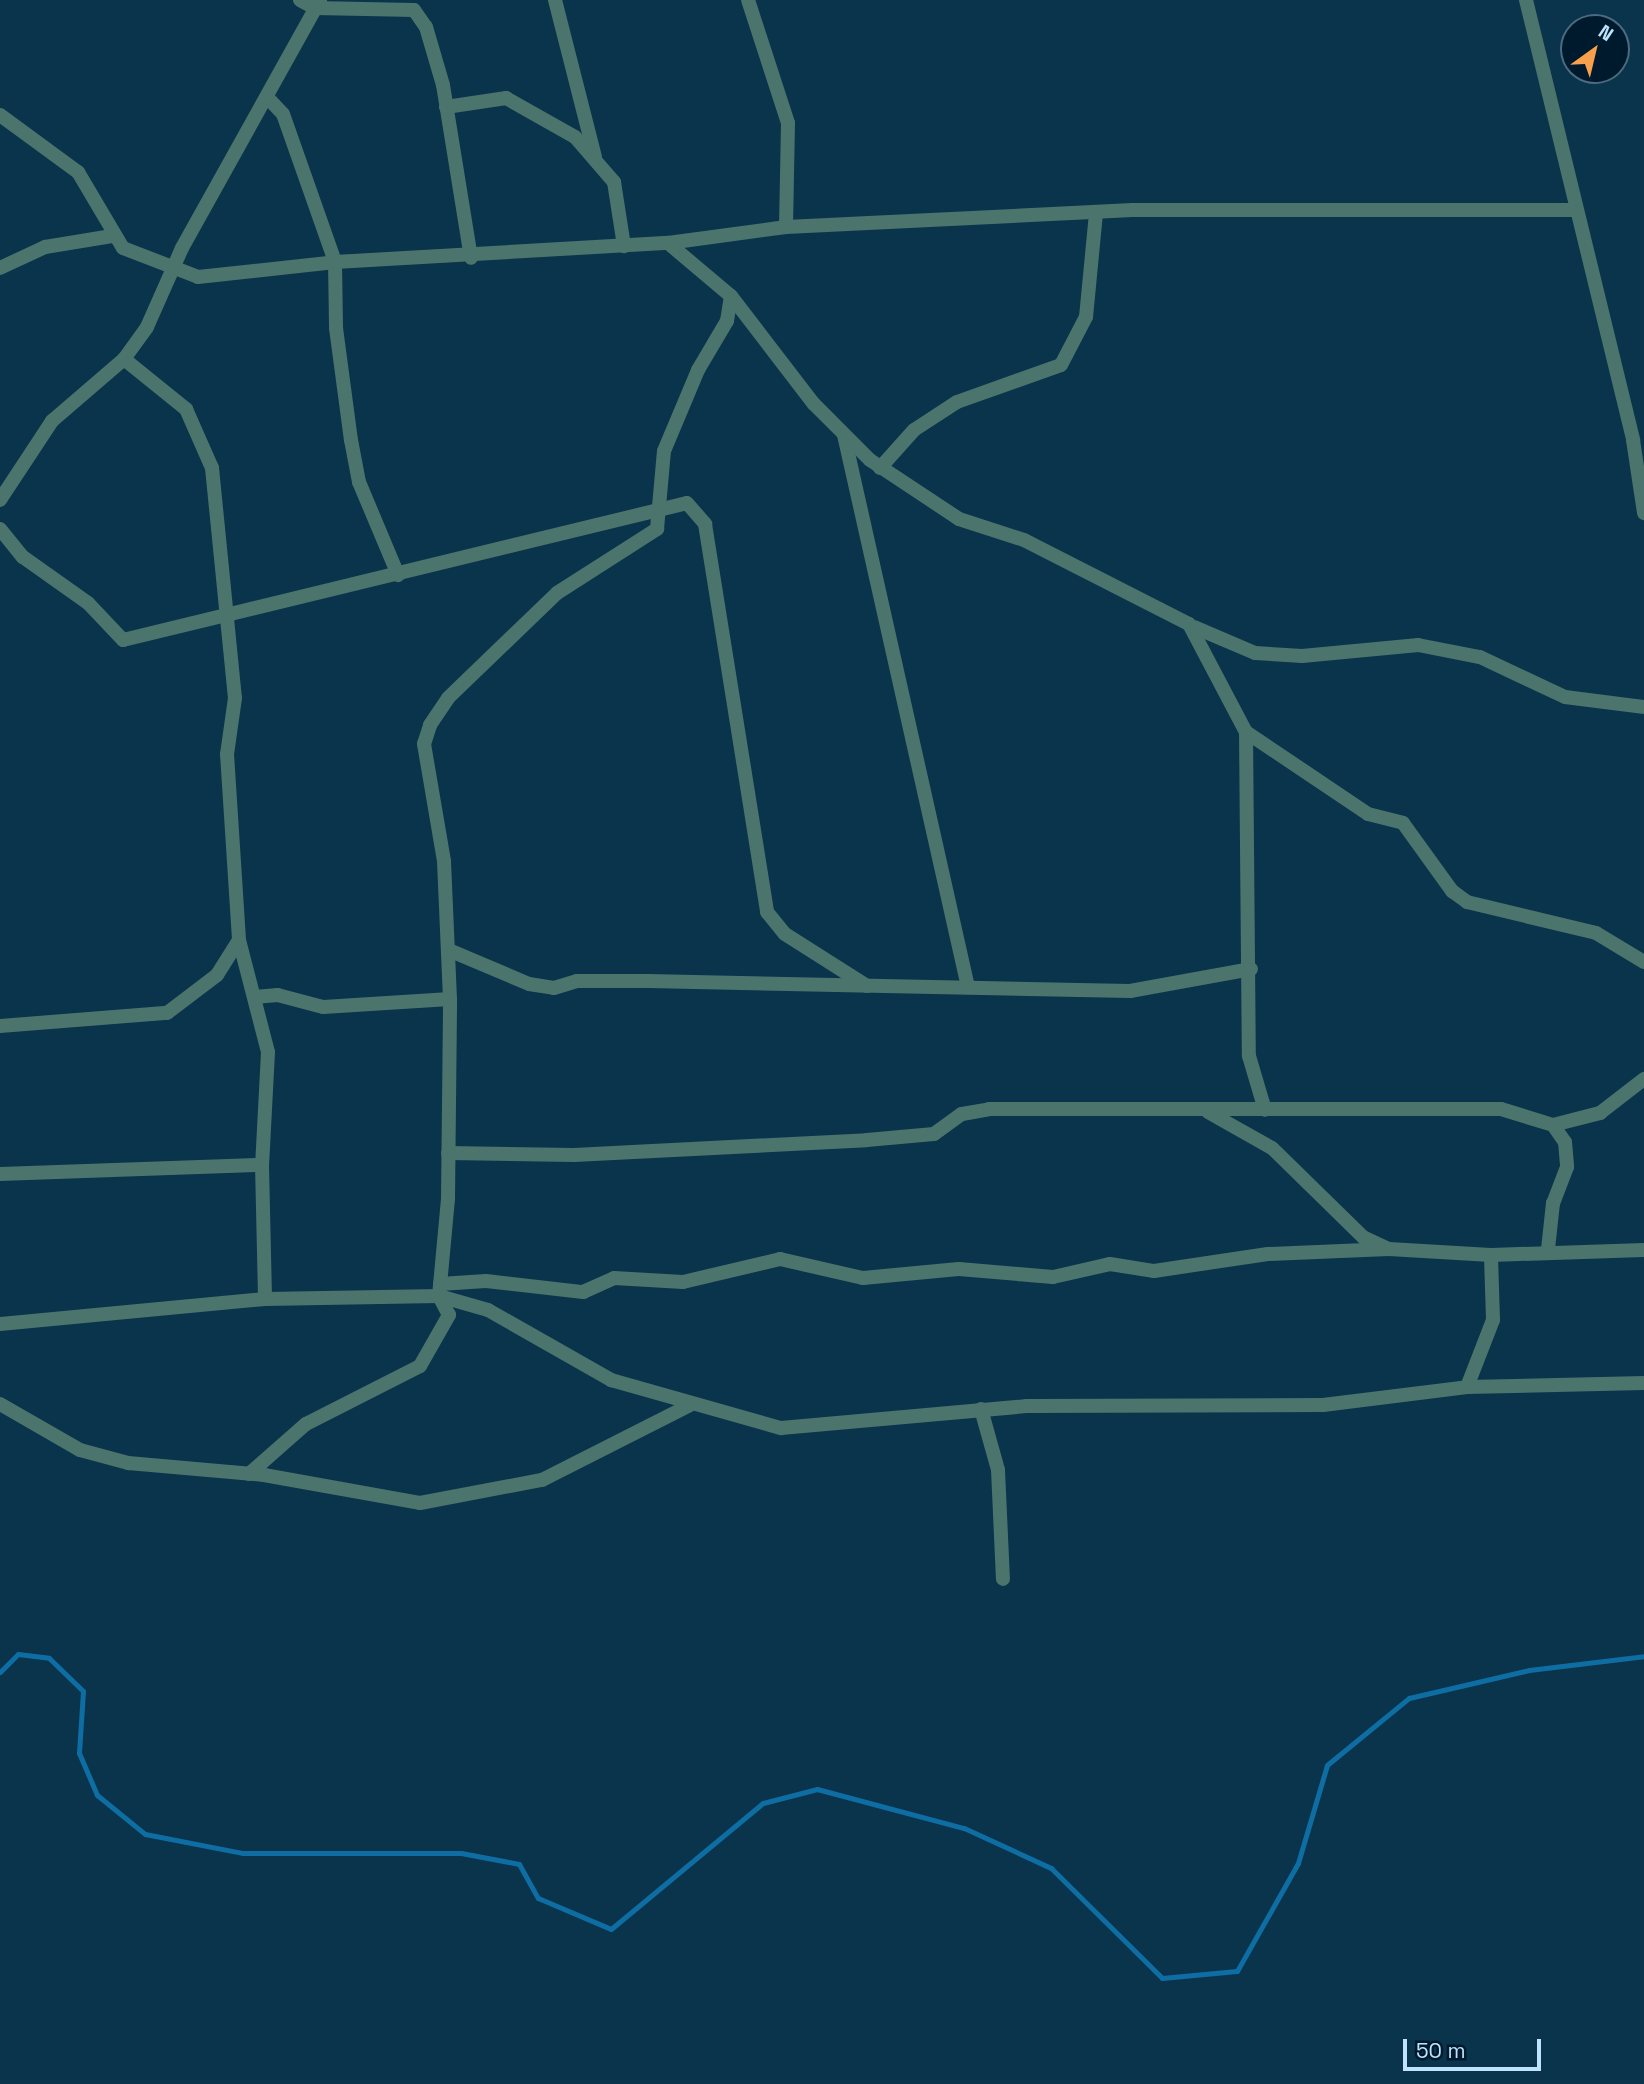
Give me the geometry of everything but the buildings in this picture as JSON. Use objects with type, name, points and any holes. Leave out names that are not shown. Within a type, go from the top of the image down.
[{"type":"street","points":[[300,0],[317,4],[414,10],[426,27],[446,107],[471,258]]},
{"type":"street","points":[[555,0],[595,158]]},
{"type":"street","points":[[748,0],[788,123],[786,227]]},
{"type":"street","points":[[1526,0],[1633,440],[1644,513]]},
{"type":"street","points":[[0,500],[52,421],[124,359],[317,4]]},
{"type":"street","points":[[267,97],[283,114],[335,262],[336,328],[353,450],[398,575]]},
{"type":"street","points":[[446,107],[506,98],[544,114],[595,158],[619,195],[624,246]]},
{"type":"street","points":[[0,115],[78,172],[112,236],[123,248],[172,271],[221,278],[335,262],[471,258],[668,243],[786,227],[1096,213],[1576,210]]},
{"type":"street","points":[[880,468],[914,430],[957,402],[1061,365],[1086,317],[1096,213]]},
{"type":"street","points":[[0,268],[45,247],[112,236]]},
{"type":"street","points":[[668,243],[731,296],[844,435],[880,468],[959,519],[1024,540],[1189,624],[1255,653],[1302,656],[1418,645],[1480,657],[1565,697],[1644,707]]},
{"type":"street","points":[[248,1474],[306,1424],[420,1366],[449,1315],[440,1290],[448,1153],[451,951],[444,861],[424,744],[429,725],[448,698],[557,593],[657,529],[664,451],[698,370],[727,321],[731,296]]},
{"type":"street","points":[[124,359],[186,409],[203,438],[212,468],[235,698],[227,754],[239,940],[257,997],[268,1052],[262,1165],[265,1299]]},
{"type":"street","points":[[844,435],[968,987]]},
{"type":"street","points":[[0,529],[23,557],[88,603],[123,640],[687,503],[705,524],[767,912],[785,934],[867,986]]},
{"type":"street","points":[[1189,624],[1246,732],[1368,814],[1398,819],[1445,885],[1467,902],[1596,933],[1644,962]]},
{"type":"street","points":[[1246,732],[1243,816],[1251,969],[1250,1056],[1265,1110]]},
{"type":"street","points":[[0,1026],[167,1013],[217,975],[239,940]]},
{"type":"street","points":[[451,951],[528,984],[554,988],[577,981],[1130,991],[1251,969]]},
{"type":"street","points":[[257,997],[278,995],[323,1007],[450,999]]},
{"type":"street","points":[[448,1153],[574,1155],[867,1140],[934,1134],[962,1114],[989,1109],[1501,1109],[1553,1125],[1600,1113],[1644,1079]]},
{"type":"street","points":[[1203,1110],[1272,1148],[1363,1237],[1389,1249]]},
{"type":"street","points":[[1548,1249],[1553,1203],[1567,1167],[1565,1142],[1553,1125]]},
{"type":"street","points":[[0,1174],[262,1165]]},
{"type":"street","points":[[0,1324],[265,1299],[440,1290],[486,1281],[583,1292],[614,1278],[683,1282],[779,1259],[863,1278],[959,1269],[1045,1278],[1110,1264],[1154,1271],[1268,1254],[1389,1249],[1491,1255],[1548,1249],[1644,1250]]},
{"type":"street","points":[[1467,1387],[1493,1320],[1491,1255]]},
{"type":"street","points":[[440,1290],[488,1310],[611,1380],[690,1405],[781,1427],[981,1409],[1323,1405],[1467,1387],[1644,1383]]},
{"type":"street","points":[[0,1404],[80,1450],[169,1470],[248,1474],[421,1503],[491,1493],[542,1480],[690,1405]]},
{"type":"street","points":[[981,1409],[998,1470],[1003,1579]]},
{"type":"waterway","points":[[0,1672],[18,1654],[49,1658],[83,1691],[79,1753],[97,1795],[145,1834],[243,1853],[461,1853],[519,1864],[538,1898],[611,1929],[763,1803],[817,1789],[964,1828],[1051,1868],[1162,1978],[1237,1971],[1298,1863],[1327,1765],[1409,1698],[1529,1670],[1644,1656]]}]
